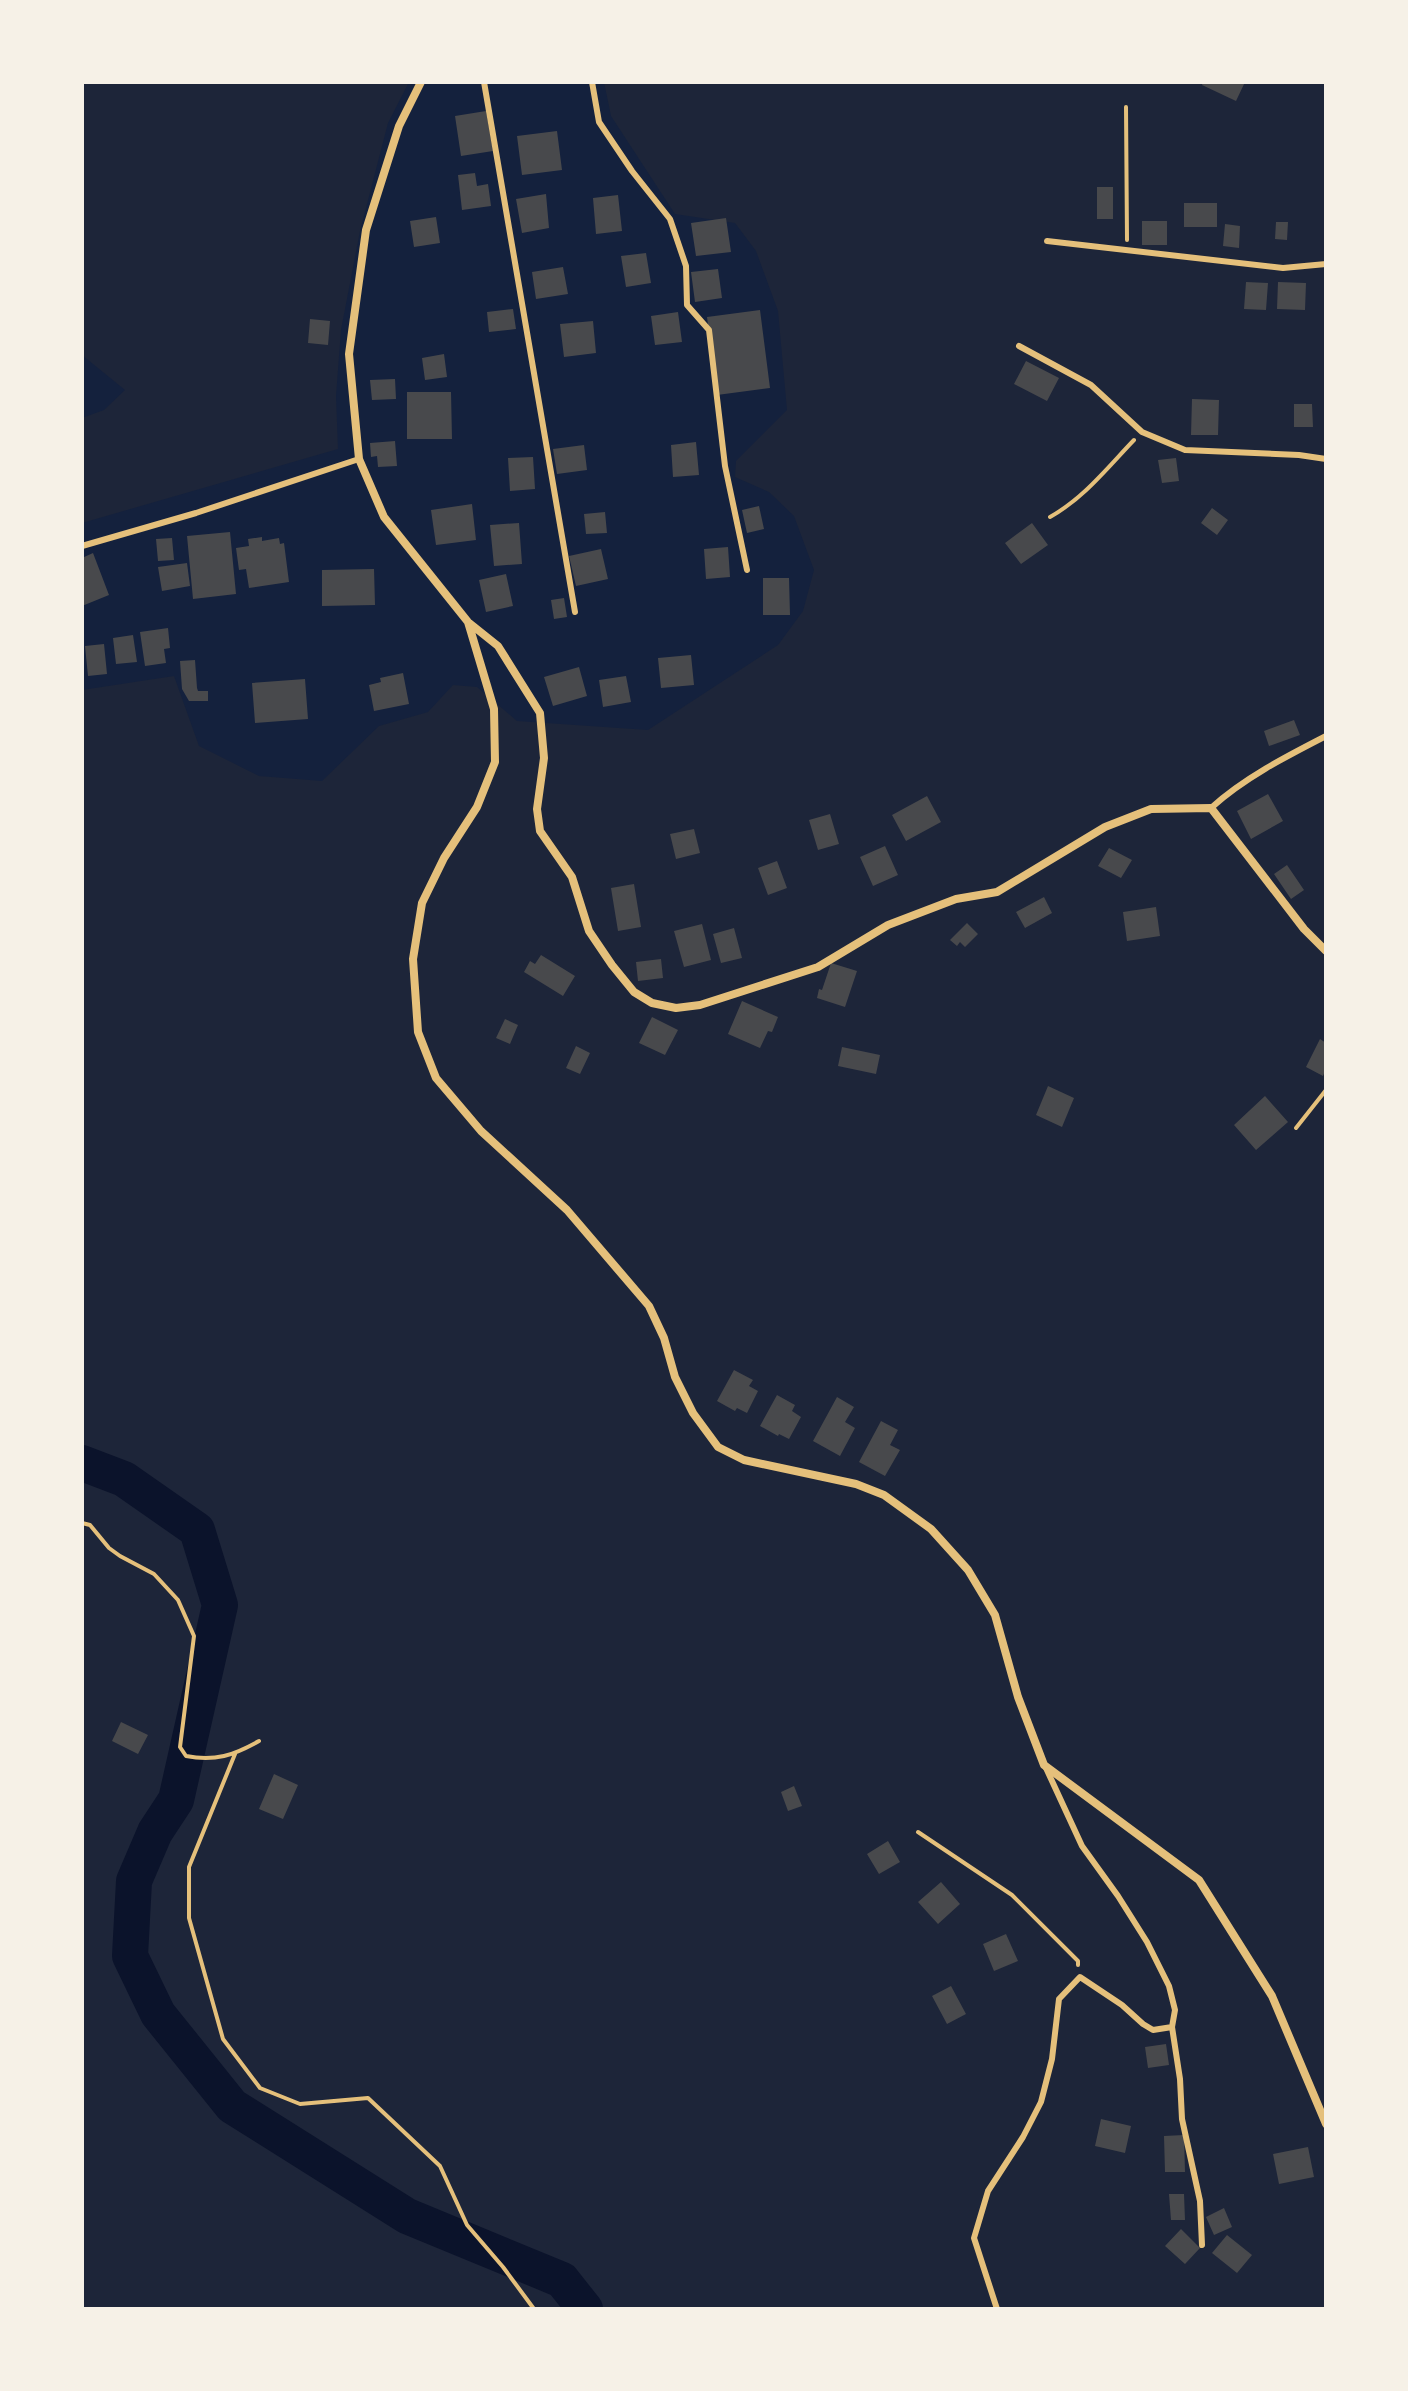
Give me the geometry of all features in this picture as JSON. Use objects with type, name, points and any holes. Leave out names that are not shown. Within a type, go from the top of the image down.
[{"type":"street","points":[[421,82],[399,126],[366,230],[349,354],[359,459],[384,517],[468,622],[498,646],[540,713],[544,758],[537,809],[540,831],[572,877],[589,931],[634,992],[652,1003],[676,1008],[700,1005],[818,967],[888,925],[956,899],[997,892],[1105,827],[1151,809],[1211,808],[1304,929],[1326,951]]},
{"type":"street","points":[[468,622],[494,709],[495,762],[477,807],[444,858],[422,903],[413,959],[418,1032],[436,1078],[481,1131],[567,1210],[649,1306],[664,1338],[675,1377],[693,1413],[718,1447],[744,1460],[856,1484],[884,1495],[931,1529],[968,1570],[995,1615],[1018,1697],[1044,1765],[1199,1880],[1272,1996],[1326,2124]]},
{"type":"lane","points":[[484,82],[575,612]]},
{"type":"lane","points":[[592,82],[599,122],[670,219],[686,266],[687,305],[709,330],[725,466],[747,570]]},
{"type":"lane","points":[[1047,241],[1283,268],[1326,264]]},
{"type":"lane","points":[[1019,346],[1091,385],[1142,432],[1185,450],[1326,459]]},
{"type":"lane","points":[[82,546],[196,513],[359,459]]},
{"type":"lane","points":[[1211,808],[1262,773],[1326,736]]},
{"type":"lane","points":[[1044,1765],[1082,1846],[1147,1942],[1169,1986],[1175,2010],[1172,2027],[1182,2119],[1200,2201],[1202,2245]]},
{"type":"lane","points":[[997,2309],[974,2238],[988,2191],[1023,2137],[1041,2102],[1052,2059],[1059,1999],[1080,1977],[1153,2030],[1172,2027]]},
{"type":"path","points":[[1126,107],[1127,251]]},
{"type":"path","points":[[1050,517],[1090,487],[1142,432]]},
{"type":"path","points":[[1296,1128],[1326,1090]]},
{"type":"path","points":[[82,1523],[90,1525],[120,1556],[154,1574],[178,1600],[189,1624],[194,1636],[180,1747],[186,1756],[199,1759],[235,1754],[259,1741]]},
{"type":"path","points":[[235,1754],[189,1867],[189,1918],[223,2039],[260,2088],[300,2104],[368,2098],[440,2166],[467,2225],[534,2309]]},
{"type":"path","points":[[918,1832],[1012,1895],[1078,1961],[1080,1977]]},
{"type":"shaded area","points":[[82,82],[409,82],[388,123],[360,231],[341,330],[336,396],[338,449],[82,523],[82,418],[104,410],[125,390],[82,355]]},
{"type":"shaded area","points":[[604,82],[1326,82],[1326,2309],[82,2309],[82,690],[174,676],[199,746],[259,776],[322,781],[379,726],[428,712],[453,685],[477,687],[517,721],[648,730],[778,645],[803,611],[814,570],[794,516],[769,492],[735,477],[736,461],[787,410],[778,311],[756,251],[735,223],[675,214],[611,116]]},
{"type":"building","points":[[1203,82],[1245,82],[1236,101],[1202,85]]},
{"type":"building","points":[[486,111],[493,151],[461,156],[455,116]]},
{"type":"building","points":[[557,131],[562,170],[522,175],[517,136]]},
{"type":"building","points":[[475,173],[477,186],[488,184],[491,206],[462,210],[458,175]]},
{"type":"building","points":[[1097,187],[1113,187],[1113,219],[1097,219]]},
{"type":"building","points":[[546,194],[549,228],[522,233],[516,199]]},
{"type":"building","points":[[618,195],[622,231],[596,234],[593,198]]},
{"type":"building","points":[[1184,203],[1217,203],[1217,227],[1184,227]]},
{"type":"building","points":[[436,217],[440,243],[414,247],[410,221]]},
{"type":"building","points":[[726,218],[731,252],[696,256],[691,223]]},
{"type":"building","points":[[1142,221],[1167,221],[1167,245],[1142,245]]},
{"type":"building","points":[[1276,222],[1288,222],[1287,240],[1275,239]]},
{"type":"building","points":[[1225,224],[1240,226],[1239,248],[1223,246]]},
{"type":"building","points":[[646,253],[651,283],[626,287],[621,256]]},
{"type":"building","points":[[563,267],[568,294],[536,299],[532,272]]},
{"type":"building","points":[[718,269],[722,298],[695,302],[691,272]]},
{"type":"building","points":[[1246,282],[1268,283],[1266,310],[1244,309]]},
{"type":"building","points":[[1278,282],[1306,283],[1305,310],[1277,309]]},
{"type":"building","points":[[513,309],[516,329],[489,332],[487,312]]},
{"type":"building","points":[[760,310],[770,388],[717,395],[707,317]]},
{"type":"building","points":[[678,312],[682,342],[655,345],[651,316]]},
{"type":"building","points":[[310,319],[330,321],[328,345],[308,343]]},
{"type":"building","points":[[593,321],[596,353],[564,357],[560,324]]},
{"type":"building","points":[[444,354],[447,377],[425,380],[422,358]]},
{"type":"building","points":[[1026,361],[1059,378],[1047,401],[1014,384]]},
{"type":"building","points":[[395,379],[396,399],[372,400],[370,380]]},
{"type":"building","points":[[407,392],[451,392],[452,439],[407,439]]},
{"type":"building","points":[[1192,399],[1219,400],[1218,435],[1191,435]]},
{"type":"building","points":[[1294,404],[1312,404],[1313,427],[1294,427]]},
{"type":"building","points":[[395,441],[397,466],[378,467],[377,456],[371,457],[370,443]]},
{"type":"building","points":[[696,442],[699,475],[673,477],[671,445]]},
{"type":"building","points":[[584,445],[587,470],[557,474],[553,449]]},
{"type":"building","points":[[533,457],[535,489],[510,491],[508,458]]},
{"type":"building","points":[[1176,458],[1179,481],[1162,483],[1158,460]]},
{"type":"building","points":[[472,504],[476,540],[436,545],[431,510]]},
{"type":"building","points":[[759,506],[764,529],[747,533],[742,510]]},
{"type":"building","points":[[1212,508],[1228,520],[1217,535],[1201,523]]},
{"type":"building","points":[[605,512],[607,533],[586,534],[584,514]]},
{"type":"building","points":[[519,523],[522,564],[494,566],[490,525]]},
{"type":"building","points":[[1032,523],[1048,545],[1021,564],[1005,543]]},
{"type":"building","points":[[230,532],[236,594],[193,599],[187,536]]},
{"type":"building","points":[[262,537],[262,541],[279,538],[280,544],[284,543],[289,582],[249,588],[246,569],[239,570],[236,548],[249,546],[248,539]]},
{"type":"building","points":[[172,538],[174,560],[158,561],[156,539]]},
{"type":"building","points":[[728,547],[730,577],[706,579],[704,549]]},
{"type":"building","points":[[601,549],[608,579],[576,586],[569,556]]},
{"type":"building","points":[[93,553],[109,595],[82,606],[82,558]]},
{"type":"building","points":[[187,563],[190,586],[162,591],[158,567]]},
{"type":"building","points":[[374,569],[375,605],[322,606],[322,570]]},
{"type":"building","points":[[506,574],[513,606],[486,612],[479,580]]},
{"type":"building","points":[[763,578],[789,578],[790,615],[763,615]]},
{"type":"building","points":[[564,598],[567,617],[554,619],[551,600]]},
{"type":"building","points":[[168,628],[170,648],[164,649],[166,663],[145,666],[140,632]]},
{"type":"building","points":[[133,635],[137,662],[116,664],[113,638]]},
{"type":"building","points":[[104,644],[107,674],[88,676],[85,646]]},
{"type":"building","points":[[691,655],[694,685],[661,688],[658,658]]},
{"type":"building","points":[[195,660],[197,688],[198,691],[208,691],[208,701],[189,701],[182,689],[180,661]]},
{"type":"building","points":[[579,667],[587,696],[553,706],[544,677]]},
{"type":"building","points":[[403,673],[409,704],[374,711],[369,685],[381,682],[380,678]]},
{"type":"building","points":[[626,676],[631,702],[603,707],[599,680]]},
{"type":"building","points":[[305,679],[308,719],[255,723],[252,683]]},
{"type":"building","points":[[1294,720],[1300,735],[1269,746],[1264,731]]},
{"type":"building","points":[[1268,794],[1283,821],[1251,839],[1237,811]]},
{"type":"building","points":[[927,796],[941,822],[906,841],[892,815]]},
{"type":"building","points":[[830,814],[839,844],[818,850],[809,820]]},
{"type":"building","points":[[694,829],[700,853],[676,859],[670,834]]},
{"type":"building","points":[[885,846],[898,875],[873,886],[860,857]]},
{"type":"building","points":[[1109,848],[1132,860],[1121,878],[1098,866]]},
{"type":"building","points":[[777,861],[787,888],[768,895],[758,868]]},
{"type":"building","points":[[1287,865],[1304,890],[1291,899],[1274,874]]},
{"type":"building","points":[[634,884],[641,927],[618,931],[611,888]]},
{"type":"building","points":[[1044,897],[1052,913],[1025,928],[1016,912]]},
{"type":"building","points":[[1156,907],[1160,936],[1127,941],[1123,912]]},
{"type":"building","points":[[967,923],[978,934],[965,947],[960,942],[957,946],[950,940]]},
{"type":"building","points":[[702,924],[711,960],[684,967],[674,931]]},
{"type":"building","points":[[734,928],[742,958],[721,963],[713,934]]},
{"type":"building","points":[[541,955],[575,976],[563,996],[524,972],[530,961],[535,964]]},
{"type":"building","points":[[661,959],[663,978],[638,981],[636,962]]},
{"type":"building","points":[[831,963],[857,971],[845,1007],[817,998]]},
{"type":"building","points":[[742,1001],[778,1017],[760,1048],[728,1034]]},
{"type":"building","points":[[652,1017],[678,1030],[665,1055],[639,1043]]},
{"type":"building","points":[[505,1019],[518,1025],[510,1044],[496,1038]]},
{"type":"building","points":[[1320,1039],[1326,1043],[1323,1076],[1306,1067]]},
{"type":"building","points":[[576,1046],[590,1053],[580,1074],[566,1068]]},
{"type":"building","points":[[842,1047],[880,1055],[876,1074],[838,1066]]},
{"type":"building","points":[[1048,1086],[1074,1098],[1062,1127],[1036,1115]]},
{"type":"building","points":[[1265,1096],[1288,1122],[1256,1150],[1234,1125]]},
{"type":"building","points":[[734,1370],[753,1380],[749,1386],[758,1391],[747,1413],[737,1408],[735,1411],[717,1401]]},
{"type":"building","points":[[777,1395],[795,1405],[792,1411],[801,1417],[789,1439],[760,1426]]},
{"type":"building","points":[[837,1397],[854,1407],[845,1422],[855,1428],[840,1456],[813,1441]]},
{"type":"building","points":[[881,1421],[898,1430],[890,1445],[900,1450],[885,1476],[859,1462]]},
{"type":"building","points":[[121,1722],[148,1735],[138,1754],[112,1741]]},
{"type":"building","points":[[274,1774],[298,1785],[283,1819],[259,1809]]},
{"type":"building","points":[[794,1786],[802,1806],[788,1811],[781,1792]]},
{"type":"building","points":[[888,1841],[900,1862],[879,1874],[867,1854]]},
{"type":"building","points":[[941,1882],[960,1904],[938,1924],[918,1902]]},
{"type":"building","points":[[1006,1934],[1018,1961],[994,1971],[983,1944]]},
{"type":"building","points":[[951,1986],[966,2014],[947,2024],[932,1996]]},
{"type":"building","points":[[1166,2044],[1169,2065],[1148,2068],[1145,2047]]},
{"type":"building","points":[[1101,2119],[1131,2126],[1125,2153],[1095,2146]]},
{"type":"building","points":[[1184,2135],[1185,2172],[1165,2172],[1164,2136]]},
{"type":"building","points":[[1308,2147],[1314,2177],[1279,2184],[1273,2154]]},
{"type":"building","points":[[1169,2194],[1184,2194],[1185,2220],[1171,2220]]},
{"type":"building","points":[[1224,2208],[1232,2227],[1214,2235],[1206,2217]]},
{"type":"building","points":[[1181,2229],[1200,2248],[1185,2264],[1165,2246]]},
{"type":"building","points":[[1227,2235],[1252,2255],[1237,2273],[1212,2253]]},
{"type":"waterway","points":[[82,1463],[124,1479],[197,1530],[220,1605],[176,1800],[155,1832],[134,1881],[130,1956],[158,2014],[232,2106],[407,2216],[562,2280],[585,2309]]}]
